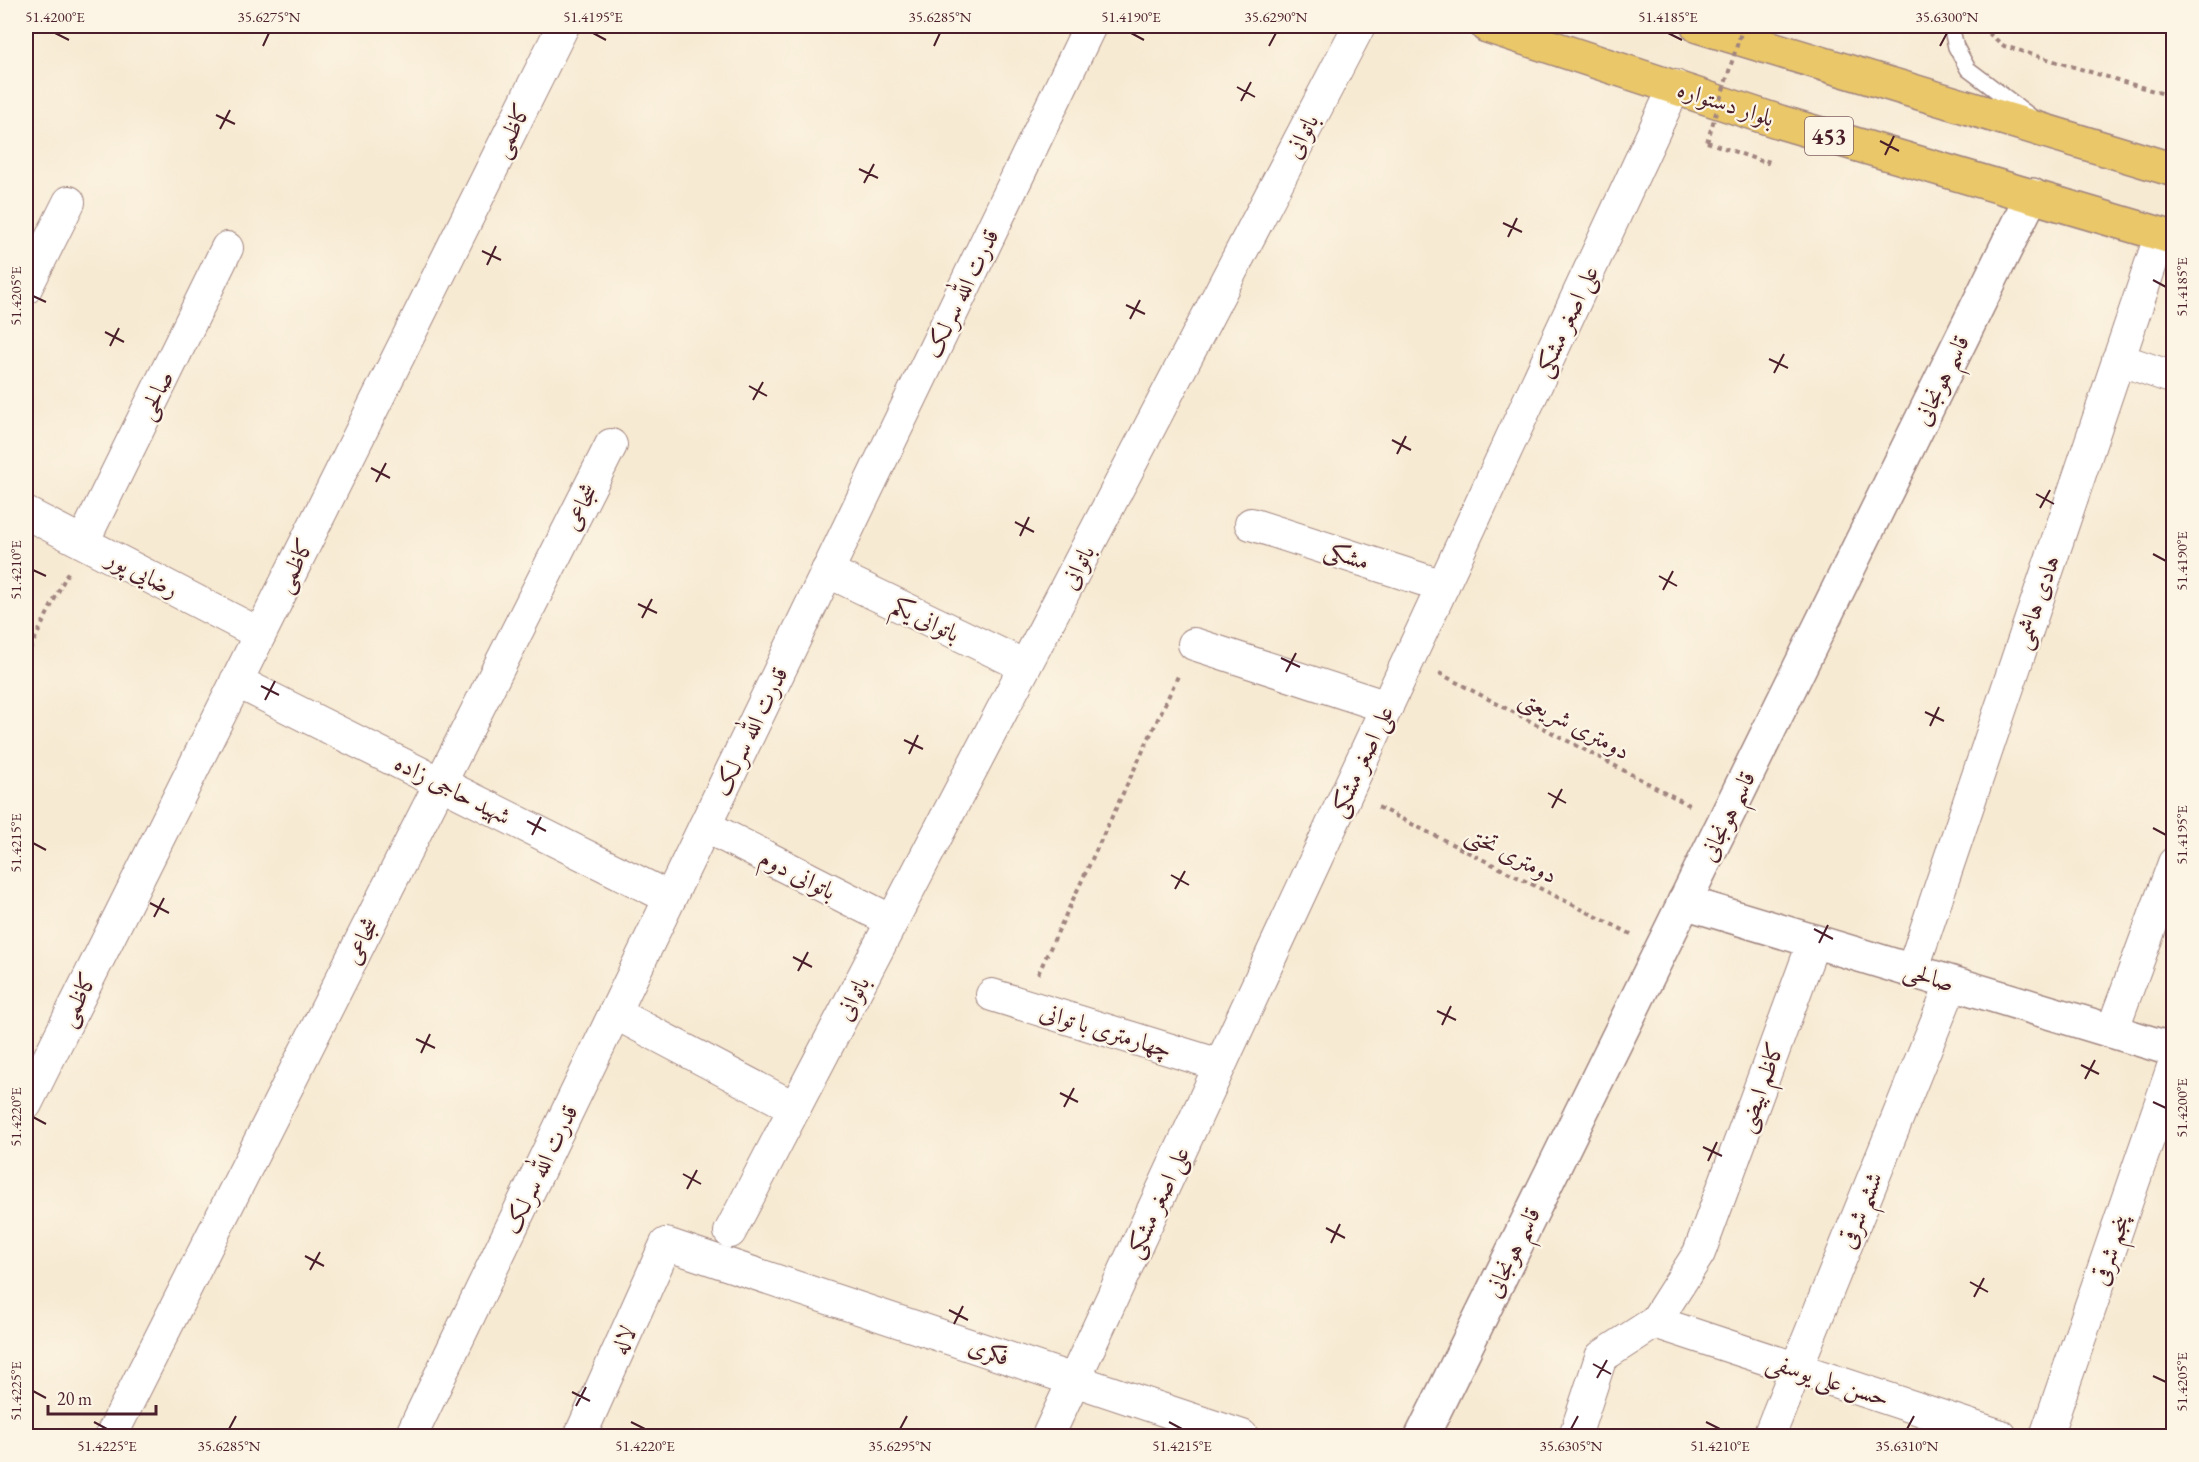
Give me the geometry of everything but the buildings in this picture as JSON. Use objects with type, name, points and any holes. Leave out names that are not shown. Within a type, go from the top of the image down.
[{"type":"main road","name":"بلوار دستواره","points":[[1487,26],[1780,122],[2167,236]]},
{"type":"main road","points":[[1698,26],[2174,170]]},
{"type":"street","name":"کاظمی","points":[[26,1104],[563,26]]},
{"type":"street","name":"قدرت الله سرلک","points":[[411,1437],[1090,26]]},
{"type":"street","name":"باتوانی","points":[[730,1232],[1359,26]]},
{"type":"street","name":"علی اصغر مشکی","points":[[1048,1437],[1675,86]]},
{"type":"street","name":"قاسم هونجانی","points":[[1422,1437],[2032,195]]},
{"type":"street","points":[[26,288],[69,202]]},
{"type":"street","name":"هادی هاشمی","points":[[1912,971],[2118,359],[2167,236]]},
{"type":"street","name":"صالحی","points":[[83,542],[227,248]]},
{"type":"street","points":[[2118,359],[2174,378]]},
{"type":"street","name":"شجاعی","points":[[111,1437],[611,444]]},
{"type":"street","name":"رضایی پور","points":[[26,513],[260,634]]},
{"type":"street","name":"مشکی","points":[[1251,524],[1443,586]]},
{"type":"street","name":"باتوانی یکم","points":[[827,571],[1025,666]]},
{"type":"street","points":[[1194,644],[1387,707]]},
{"type":"street","name":"شهید حاجی زاده","points":[[236,681],[670,898]]},
{"type":"street","name":"باتوانی دوم","points":[[705,826],[892,921]]},
{"type":"street","points":[[2112,1031],[2174,863]]},
{"type":"street","name":"صالحی","points":[[1684,902],[2174,1050]]},
{"type":"street","name":"کاظم ابیضی","points":[[1575,1437],[1601,1357],[1655,1322],[1699,1253],[1814,941]]},
{"type":"street","name":"ششم شرقی","points":[[1769,1437],[1952,983]]},
{"type":"street","name":"چهارمتری با توانی","points":[[992,995],[1220,1065]]},
{"type":"street","points":[[615,1013],[795,1108]]},
{"type":"street","name":"پنجم شرقی","points":[[2046,1437],[2174,1064]]},
{"type":"street","name":"فکری","points":[[666,1244],[1242,1437]]},
{"type":"street","name":"لاله","points":[[580,1437],[666,1244]]},
{"type":"street","name":"حسن علی یوسفی","points":[[1655,1322],[2001,1437]]},
{"type":"lane","points":[[1950,26],[1956,47],[1968,69],[2051,133]]},
{"type":"path","points":[[1743,26],[1707,142],[1767,163]]},
{"type":"path","points":[[1983,26],[2004,46],[2174,97]]},
{"type":"path","points":[[26,657],[83,542]]},
{"type":"path","points":[[1023,1005],[1194,644]]},
{"type":"path","name":"دومتری شریعتی","points":[[1410,657],[1723,823]]},
{"type":"path","name":"دومتری تختی","points":[[1347,792],[1662,949]]}]
